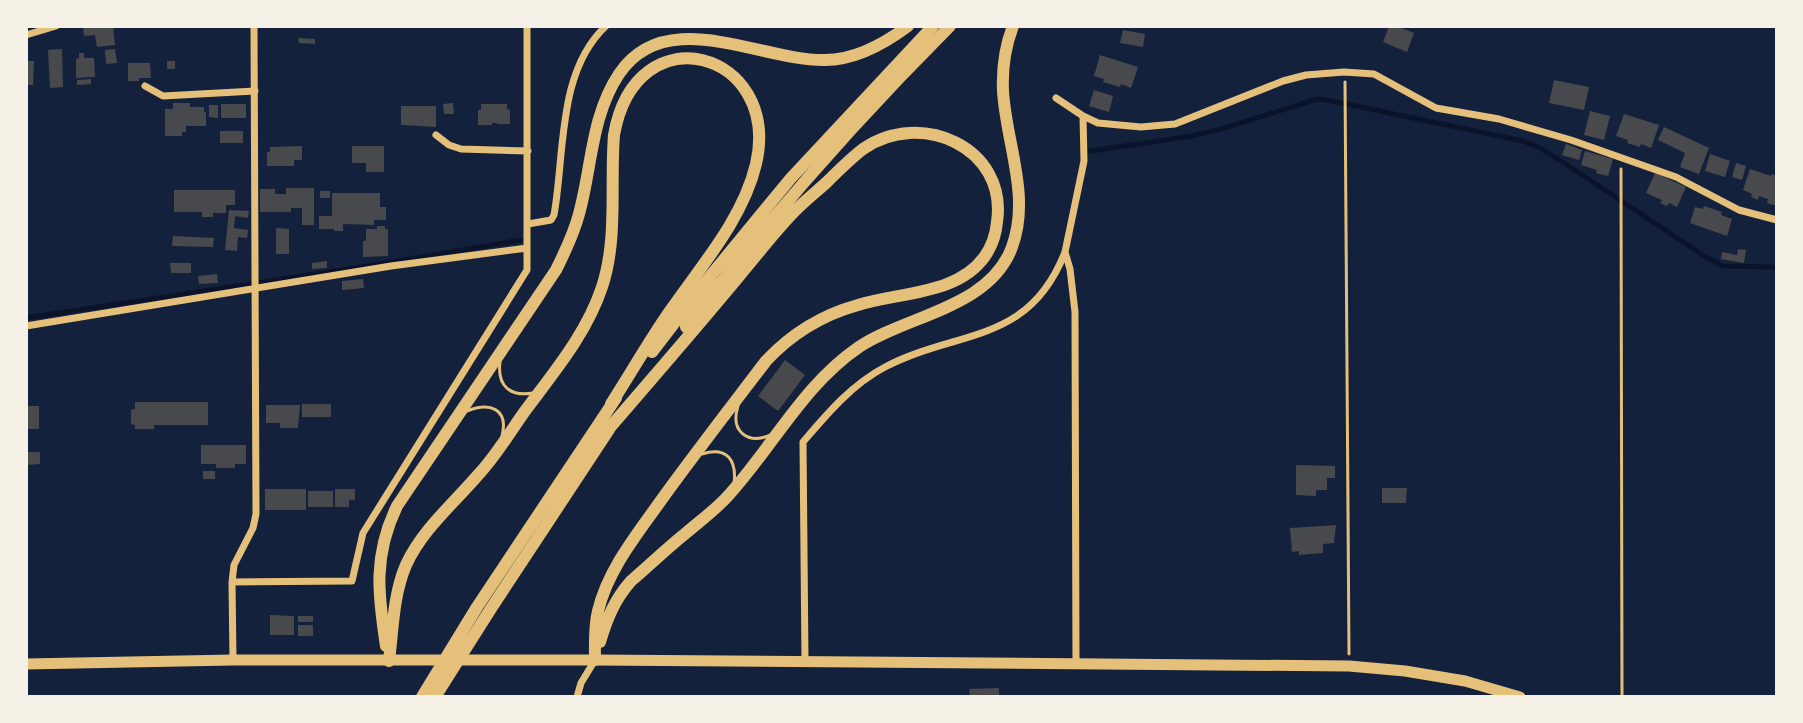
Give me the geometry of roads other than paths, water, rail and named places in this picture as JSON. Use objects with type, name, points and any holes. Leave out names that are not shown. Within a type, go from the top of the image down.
[{"type":"highway","points":[[389,661],[379,601],[383,542],[388,525],[397,506],[547,285],[565,252],[579,215],[600,114],[613,83],[632,59],[658,44],[689,38],[801,59],[841,59],[868,50],[908,26]]},
{"type":"highway","points":[[611,404],[791,178],[933,26]]},
{"type":"highway","points":[[422,697],[606,432],[710,295],[813,172],[950,26]]},
{"type":"highway","points":[[595,660],[609,613],[622,591],[727,497],[822,379],[847,356],[875,338],[947,307],[975,291],[1006,261],[1019,216],[1003,94],[1003,67],[1013,26]]},
{"type":"highway","points":[[389,661],[396,602],[406,566],[427,532],[482,471],[589,319],[605,278],[611,241],[614,135],[622,104],[637,80],[659,64],[687,59],[727,71],[747,91],[758,118],[755,166],[741,204],[660,326],[483,608],[435,697]]},
{"type":"highway","points":[[595,660],[598,609],[611,577],[637,534],[780,346],[818,320],[861,304],[941,286],[966,274],[985,256],[996,229],[998,202],[995,188],[981,163],[971,153],[943,137],[929,133],[894,134],[862,150],[792,215],[606,432]]},
{"type":"highway","points":[[26,664],[233,660],[595,660],[1349,666],[1465,681],[1520,697]]},
{"type":"street","points":[[26,35],[56,26]]},
{"type":"street","points":[[233,660],[234,565],[253,528],[256,514],[254,26]]},
{"type":"street","points":[[232,582],[352,581],[363,533],[527,270],[527,26]]},
{"type":"street","points":[[528,224],[551,220],[554,215],[565,121],[575,74],[585,52],[606,26]]},
{"type":"street","points":[[1056,98],[1098,123],[1141,127],[1175,124],[1283,81],[1306,75],[1344,72],[1374,74],[1436,108],[1499,119],[1571,140],[1676,177],[1739,210],[1777,220]]},
{"type":"street","points":[[145,86],[163,96],[255,91]]},
{"type":"street","points":[[805,661],[803,442],[834,406],[863,380],[907,357],[980,335],[1021,313],[1048,285],[1065,252],[1084,161],[1083,116]]},
{"type":"street","points":[[436,135],[461,149],[528,151]]},
{"type":"street","points":[[26,326],[391,266],[527,248]]},
{"type":"street","points":[[1065,252],[1075,312],[1076,665]]},
{"type":"street","points":[[577,697],[581,683],[595,660]]},
{"type":"lane","points":[[503,350],[499,376],[508,390],[524,394],[543,387]]},
{"type":"lane","points":[[743,392],[735,414],[739,431],[756,439],[778,432]]},
{"type":"lane","points":[[452,425],[467,411],[477,407],[494,409],[504,420],[499,448]]},
{"type":"lane","points":[[689,463],[711,451],[729,458],[735,475],[727,497]]},
{"type":"waterway","points":[[1085,152],[1192,136],[1317,99],[1327,100],[1523,141],[1540,148],[1723,266],[1777,267]]},
{"type":"waterway","points":[[26,318],[521,240]]}]
